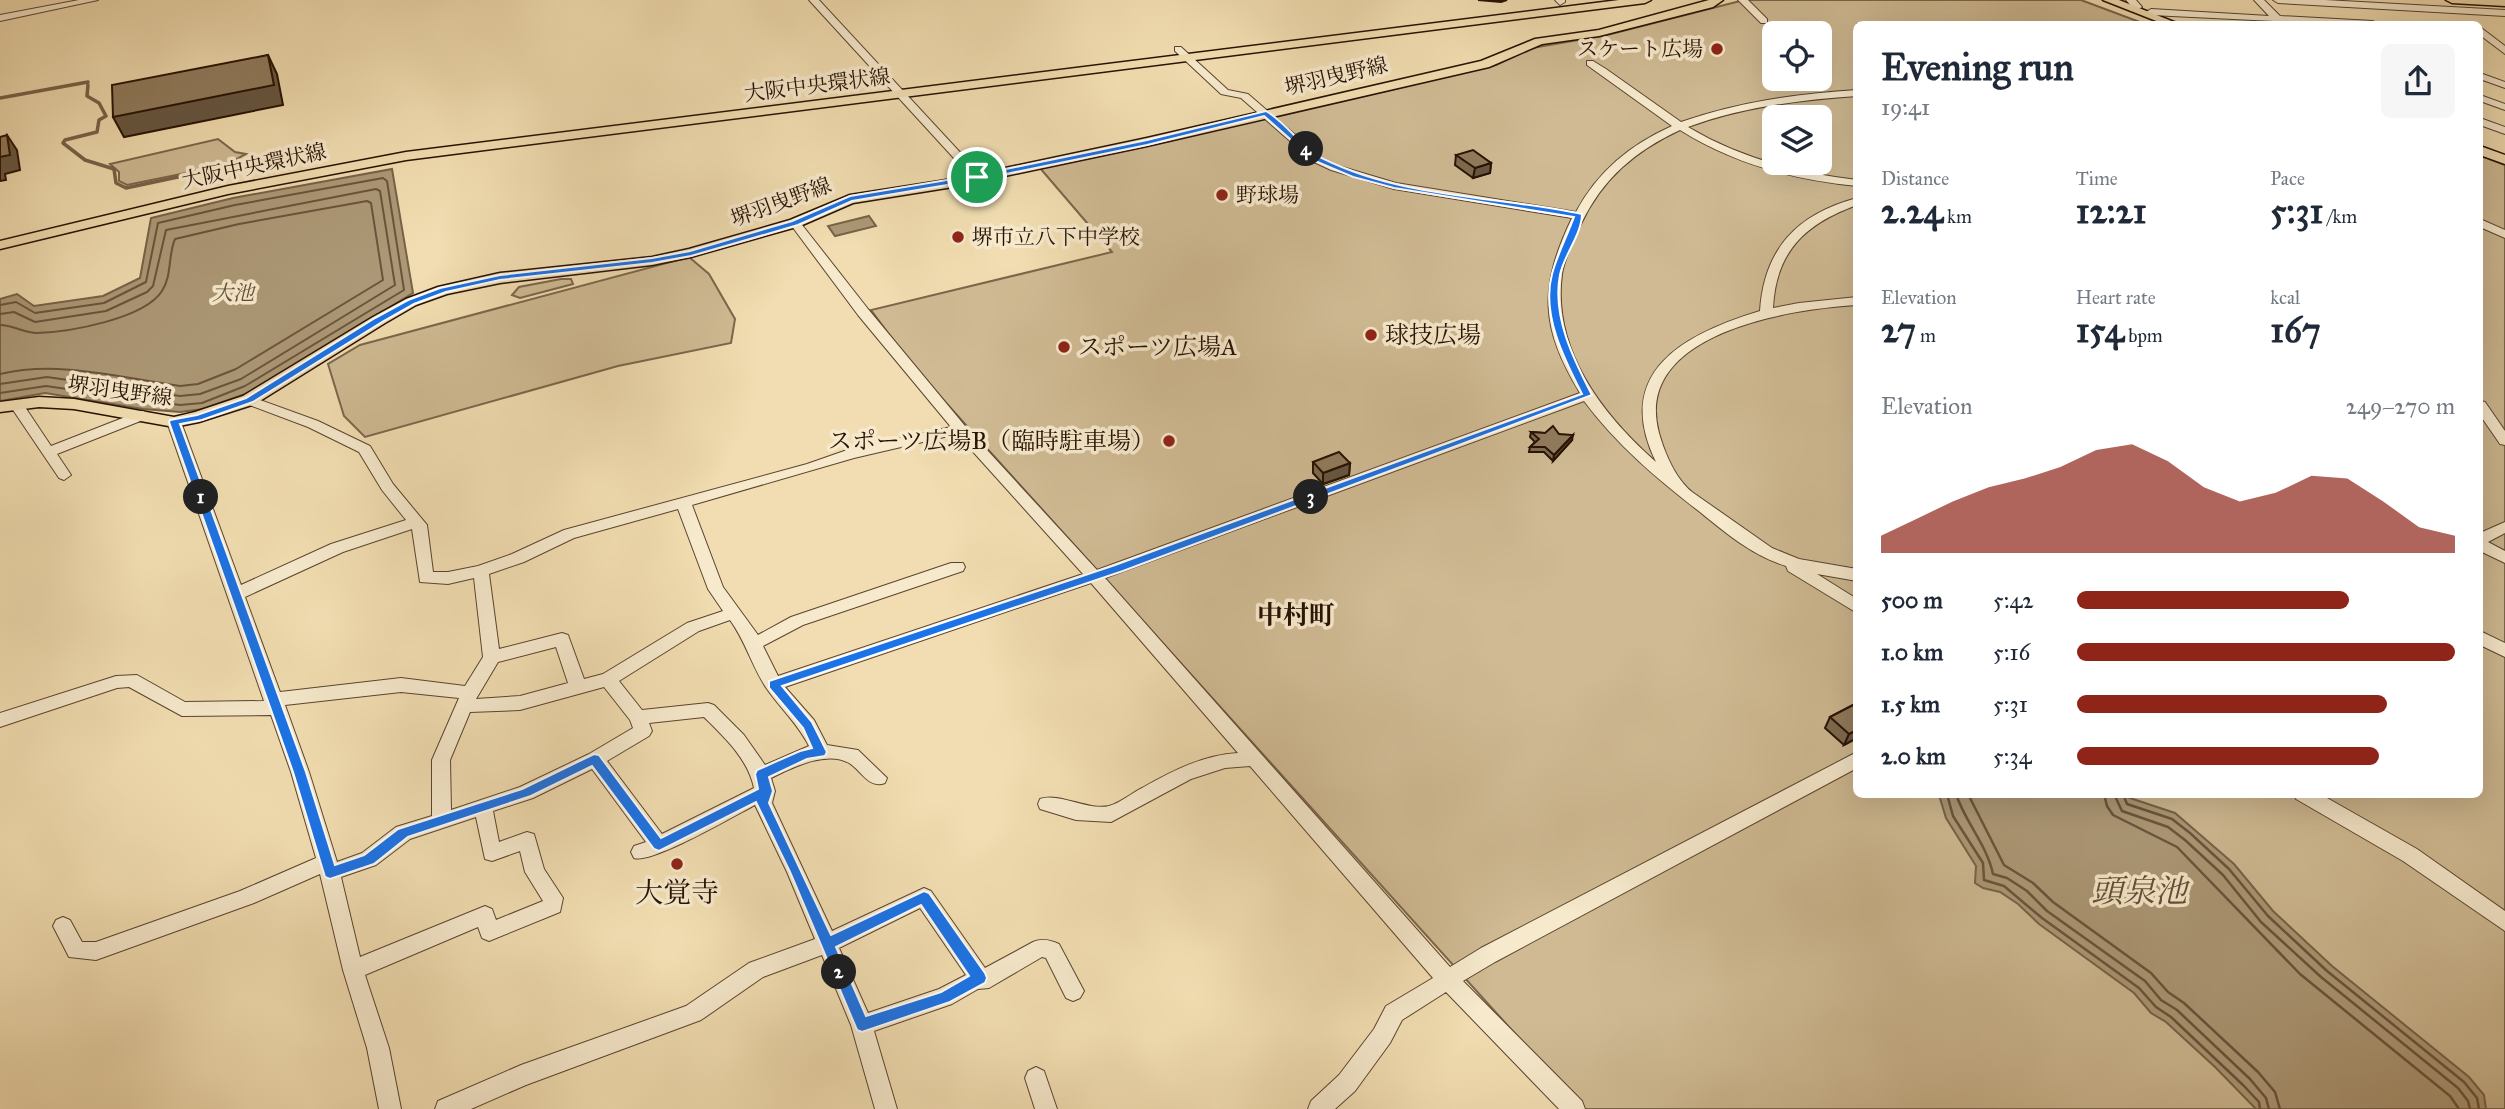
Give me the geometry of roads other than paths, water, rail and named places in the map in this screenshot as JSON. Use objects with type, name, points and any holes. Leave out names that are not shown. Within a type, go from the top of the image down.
[{"type":"main road","name":"大阪中央環状線","points":[[0,233],[188,188],[349,156],[436,142],[1645,0]]},
{"type":"main road","name":"堺羽曳野線","points":[[0,407],[16,404],[74,404],[174,422],[208,415],[249,400],[379,320],[411,302],[443,290],[546,271],[652,261],[739,241],[795,223],[850,199],[977,177],[1147,142],[1485,64],[1539,41],[1599,33],[1709,5],[1717,0]]},
{"type":"main road","points":[[2095,0],[2150,21]]},
{"type":"main road","points":[[2109,0],[2132,5],[2166,21]]},
{"type":"main road","name":"大阪中央環状線","points":[[1182,54],[1564,1]]},
{"type":"main road","points":[[2454,5],[2505,3]]},
{"type":"main road","name":"大阪中央環状線","points":[[0,245],[228,190],[406,156],[895,89]]},
{"type":"main road","points":[[2483,145],[2505,154]]},
{"type":"main road","points":[[2483,151],[2505,160]]},
{"type":"street","points":[[0,18],[93,0]]},
{"type":"street","points":[[814,0],[977,177]]},
{"type":"street","points":[[1743,0],[1764,21]]},
{"type":"street","points":[[2259,0],[2279,21]]},
{"type":"street","points":[[2278,0],[2454,5],[2505,13]]},
{"type":"street","points":[[2454,5],[2470,21]]},
{"type":"street","points":[[2151,12],[2267,21]]},
{"type":"street","points":[[2483,31],[2505,32]]},
{"type":"street","points":[[2483,33],[2505,51]]},
{"type":"street","points":[[2492,51],[2505,51]]},
{"type":"street","points":[[1182,54],[1225,92],[1244,96],[1318,160],[1356,176],[1394,186],[1579,216]]},
{"type":"street","points":[[1591,63],[1681,127],[1716,147],[1765,166],[1853,182]]},
{"type":"street","points":[[2483,70],[2505,71]]},
{"type":"street","points":[[2483,77],[2505,85]]},
{"type":"street","points":[[1853,93],[1767,102],[1681,127],[1634,151],[1615,165],[1595,186],[1579,216],[1555,276],[1555,315],[1570,361],[1587,395],[1632,451],[1734,531],[1853,604]]},
{"type":"street","points":[[2483,99],[2505,107]]},
{"type":"street","points":[[2483,122],[2505,131]]},
{"type":"street","points":[[1766,313],[1766,288],[1773,263],[1784,247],[1799,231],[1823,216],[1853,203]]},
{"type":"street","points":[[795,223],[863,312],[960,429],[1093,575],[1449,981],[1574,1109]]},
{"type":"street","points":[[2483,227],[2505,234]]},
{"type":"street","points":[[1679,489],[1659,456],[1651,433],[1650,403],[1656,383],[1670,363],[1692,344],[1721,329],[1766,313],[1811,304],[1853,301]]},
{"type":"street","points":[[774,684],[1093,575],[1587,395]]},
{"type":"street","points":[[249,400],[313,424],[365,449],[387,486],[419,525],[426,578],[448,578],[481,571],[518,558],[569,534],[850,454],[960,429]]},
{"type":"street","points":[[16,404],[64,475]]},
{"type":"street","points":[[2483,409],[2505,441]]},
{"type":"street","points":[[48,452],[143,415]]},
{"type":"street","points":[[174,422],[300,772],[329,867],[353,970],[378,1048],[390,1109]]},
{"type":"street","points":[[683,502],[716,589],[754,644],[774,684],[808,725],[821,752]]},
{"type":"street","points":[[236,594],[337,548],[417,522]]},
{"type":"street","points":[[2483,539],[2505,527]]},
{"type":"street","points":[[2483,543],[2505,558]]},
{"type":"street","points":[[1779,558],[1814,568],[1853,574]]},
{"type":"street","points":[[442,821],[441,760],[467,699],[492,657],[481,571]]},
{"type":"street","points":[[754,644],[797,621],[952,571]]},
{"type":"street","points":[[0,720],[116,682],[131,680],[181,709],[274,704],[401,685],[467,699],[520,703],[608,679],[693,627],[734,613]]},
{"type":"street","points":[[492,657],[562,639],[578,688]]},
{"type":"street","points":[[2483,639],[2505,652]]},
{"type":"street","points":[[63,926],[76,951],[96,951],[329,867],[369,859],[403,833],[526,793],[643,731],[638,717],[608,679]]},
{"type":"street","points":[[638,717],[708,710],[728,730],[764,783],[763,803],[862,1025],[886,1109]]},
{"type":"street","points":[[594,759],[650,849],[764,783],[805,754],[821,752],[852,755],[878,778]]},
{"type":"street","points":[[1047,804],[1076,812],[1111,814],[1185,773],[1225,761],[1253,759]]},
{"type":"street","points":[[1319,1109],[1347,1083],[1382,1037],[1394,1013],[1488,955],[1853,762]]},
{"type":"street","points":[[2310,798],[2410,855],[2505,922]]},
{"type":"street","points":[[353,970],[485,915],[489,932],[554,906],[553,898],[535,872],[527,840],[492,853],[483,807]]},
{"type":"street","points":[[446,1109],[521,1076],[693,1013],[756,970],[827,944],[924,897],[982,981],[1040,948],[1052,950],[1073,991]]},
{"type":"street","points":[[862,1025],[945,997],[979,978]]},
{"type":"street","points":[[1036,1078],[1046,1109]]},
{"type":"water","name":"大池","points":[[392,169],[413,293],[248,393],[203,409],[180,412],[143,409],[45,393],[0,401],[0,299],[17,294],[34,306],[103,296],[140,278],[151,218],[233,198]]},
{"type":"water","points":[[869,216],[876,226],[835,236],[828,226]]},
{"type":"water","name":"頭泉池","points":[[1940,798],[2130,798],[2175,813],[2234,864],[2273,911],[2332,966],[2469,1077],[2484,1095],[2486,1109],[2256,1109],[2166,1022],[2151,1013],[2134,993],[2039,924],[2018,904],[2000,892],[1975,883],[1976,866],[1946,818]]},
{"type":"waterway","points":[[0,98],[88,82]]},
{"type":"waterway","points":[[88,85],[87,96],[99,103],[106,116],[99,120],[97,132],[65,140],[63,143],[85,160],[114,169],[116,183],[126,188],[225,167],[227,171]]},
{"type":"place","name":"スケート広場","points":[[1717,49]]},
{"type":"place","name":"野球場","points":[[1222,195]]},
{"type":"place","name":"堺市立八下中学校","points":[[958,237]]},
{"type":"place","name":"球技広場","points":[[1371,335]]},
{"type":"place","name":"スポーツ広場A","points":[[1064,347]]},
{"type":"place","name":"スポーツ広場B（臨時駐車場）","points":[[1169,441]]},
{"type":"place","name":"大覚寺","points":[[677,864]]},
{"type":"district","name":"中村町","points":[[1296,615]]}]
